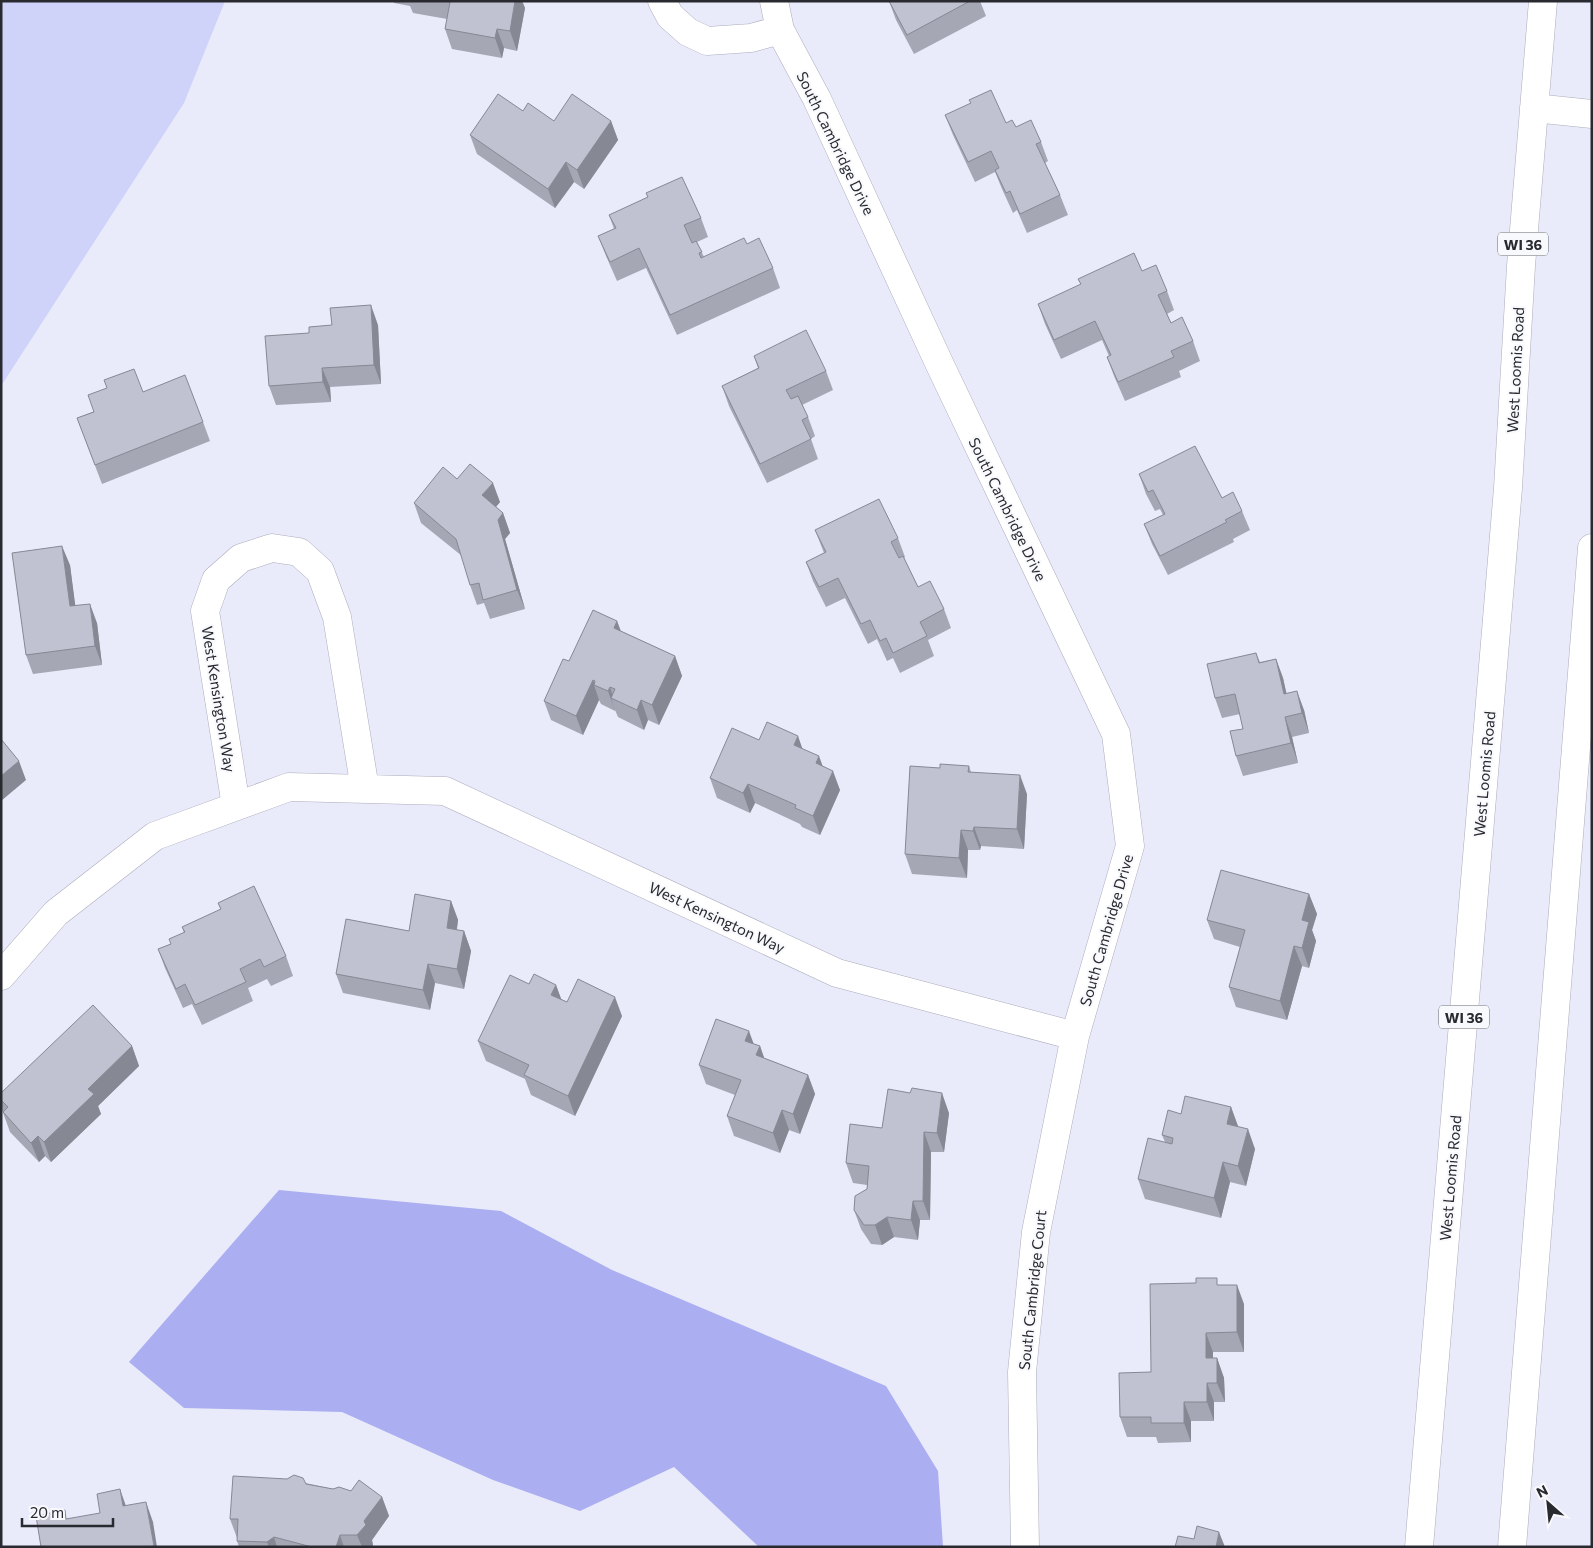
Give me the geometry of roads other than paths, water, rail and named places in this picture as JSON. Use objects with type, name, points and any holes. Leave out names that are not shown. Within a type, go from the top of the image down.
[{"type":"street","points":[[662,1],[670,16],[688,32],[707,41],[751,38],[780,30]]},
{"type":"street","name":"South Cambridge Drive","points":[[774,1],[780,30],[817,99],[940,365],[1116,734],[1130,846],[1075,1036]]},
{"type":"street","name":"West Loomis Road","points":[[1419,1547],[1508,488],[1521,266],[1543,1]]},
{"type":"street","points":[[1534,108],[1592,114]]},
{"type":"street","name":"West Kensington Way","points":[[236,806],[205,611],[216,580],[241,558],[272,548],[299,552],[320,570],[337,617],[365,789]]},
{"type":"street","points":[[1512,1547],[1592,548]]},
{"type":"street","name":"West Kensington Way","points":[[1,976],[56,913],[155,836],[289,787],[445,791],[837,973],[1075,1036]]},
{"type":"street","name":"South Cambridge Court","points":[[1025,1547],[1022,1372],[1036,1232],[1075,1036]]},
{"type":"water","points":[[279,1190],[501,1211],[612,1270],[886,1386],[938,1471],[943,1547],[759,1547],[674,1467],[580,1511],[493,1480],[342,1412],[184,1408],[129,1362]]}]
